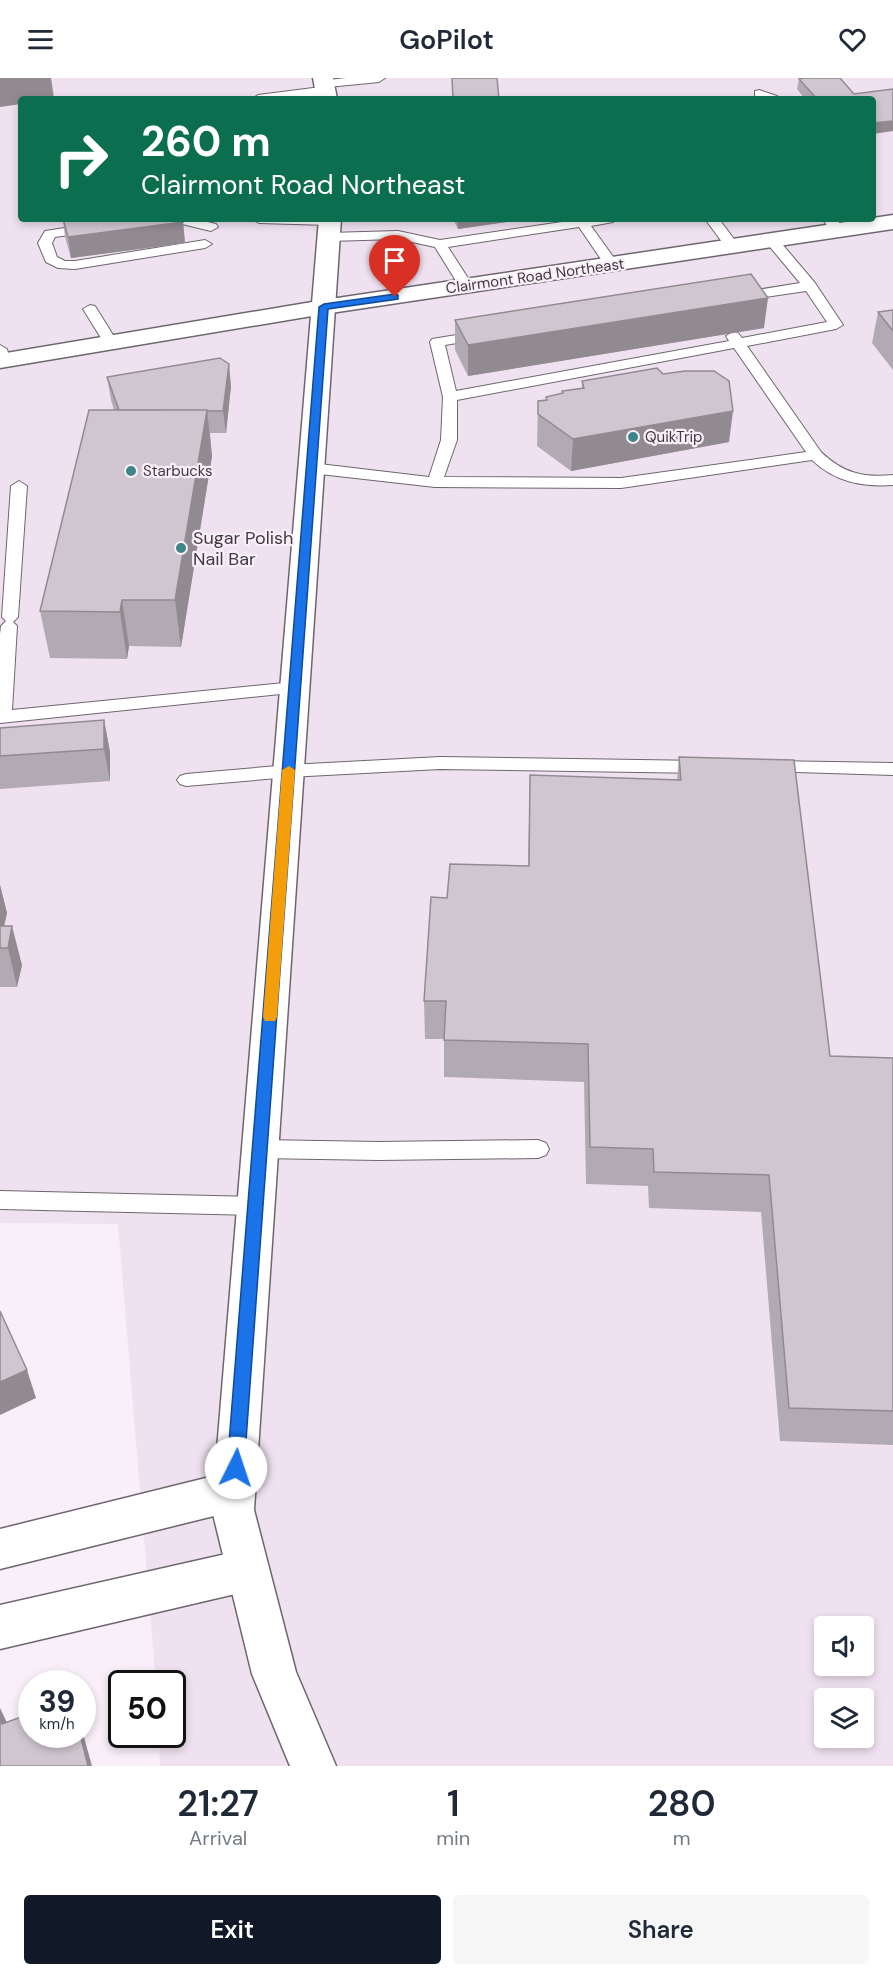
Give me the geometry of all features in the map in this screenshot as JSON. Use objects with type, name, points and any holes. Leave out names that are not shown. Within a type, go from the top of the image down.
[{"type":"main road","name":"Clairmont Road Northeast","points":[[1,357],[111,343],[324,307],[733,248],[772,241],[833,225],[893,222]]},
{"type":"main road","points":[[313,1766],[274,1674],[233,1510],[330,225]]},
{"type":"main road","points":[[0,1549],[234,1491]]},
{"type":"main road","points":[[0,1627],[248,1570]]},
{"type":"lane","points":[[276,96],[379,78]]},
{"type":"lane","points":[[759,94],[765,96]]},
{"type":"lane","points":[[190,222],[211,227]]},
{"type":"lane","points":[[294,222],[398,235],[441,244],[588,222]]},
{"type":"lane","points":[[397,222],[398,235]]},
{"type":"lane","points":[[714,222],[733,248]]},
{"type":"lane","points":[[582,223],[612,265]]},
{"type":"lane","points":[[105,226],[50,234],[45,243],[46,251],[51,259],[63,265],[75,265],[205,244]]},
{"type":"lane","points":[[450,398],[597,370],[626,357],[836,325],[810,286],[772,241]]},
{"type":"lane","points":[[441,244],[466,286]]},
{"type":"lane","points":[[721,299],[810,286]]},
{"type":"lane","points":[[90,309],[111,343]]},
{"type":"lane","points":[[435,482],[449,440],[450,398],[437,342],[492,333],[496,338]]},
{"type":"lane","points":[[735,339],[816,454],[832,470],[844,478],[867,482],[893,480]]},
{"type":"lane","points":[[587,357],[597,370]]},
{"type":"lane","points":[[549,363],[559,377]]},
{"type":"lane","points":[[513,368],[522,384]]},
{"type":"lane","points":[[311,468],[435,482],[621,483],[816,454]]},
{"type":"lane","points":[[19,486],[17,522],[6,590],[10,621],[2,717],[294,688]]},
{"type":"lane","points":[[0,525],[17,522]]},
{"type":"lane","points":[[186,780],[289,771],[440,764],[725,767]]},
{"type":"lane","points":[[747,767],[893,769]]},
{"type":"lane","points":[[260,1149],[379,1151],[538,1149]]},
{"type":"lane","points":[[0,1200],[256,1206]]},
{"type":"shaded area","points":[[0,78],[893,78],[893,1766],[160,1766],[159,1748],[186,1748],[186,1670],[155,1670],[118,1224],[0,1223]]},
{"type":"building","points":[[452,78],[497,78],[499,96],[453,96]]},
{"type":"building","points":[[840,78],[854,94],[893,89],[893,121],[876,123],[876,96],[814,96],[799,79]]},
{"type":"building","points":[[64,222],[183,222],[68,237]]},
{"type":"building","points":[[751,274],[768,298],[468,345],[455,320]]},
{"type":"building","points":[[893,310],[893,331],[878,312]]},
{"type":"building","points":[[220,358],[229,364],[223,411],[119,410],[107,377]]},
{"type":"building","points":[[657,368],[663,374],[714,371],[729,381],[733,411],[573,439],[538,414],[538,401],[547,400],[546,397],[563,393],[562,391],[584,388],[582,381]]},
{"type":"building","points":[[89,410],[207,410],[175,600],[122,600],[120,612],[40,611]]},
{"type":"building","points":[[104,720],[104,749],[0,756],[0,728]]},
{"type":"building","points":[[679,757],[794,760],[830,1056],[893,1058],[893,1411],[789,1408],[769,1175],[654,1172],[653,1149],[590,1147],[588,1044],[444,1040],[446,1001],[424,1001],[431,897],[447,898],[450,864],[529,866],[530,775],[681,780]]},
{"type":"building","points":[[0,926],[12,926],[8,948],[0,948]]},
{"type":"building","points":[[0,1311],[27,1370],[0,1382]]},
{"type":"building","points":[[0,1717],[2,1724],[18,1718],[18,1748],[84,1748],[88,1766],[0,1766]]},
{"type":"slow traffic","points":[[270,1017],[289,770]]},
{"type":"place","name":"QuikTrip","points":[[633,437]]},
{"type":"place","name":"Starbucks","points":[[131,471]]},
{"type":"place","name":"Sugar Polish Nail Bar","points":[[181,548]]},
{"type":"route","points":[[236,1468],[324,307],[395,297]]}]
